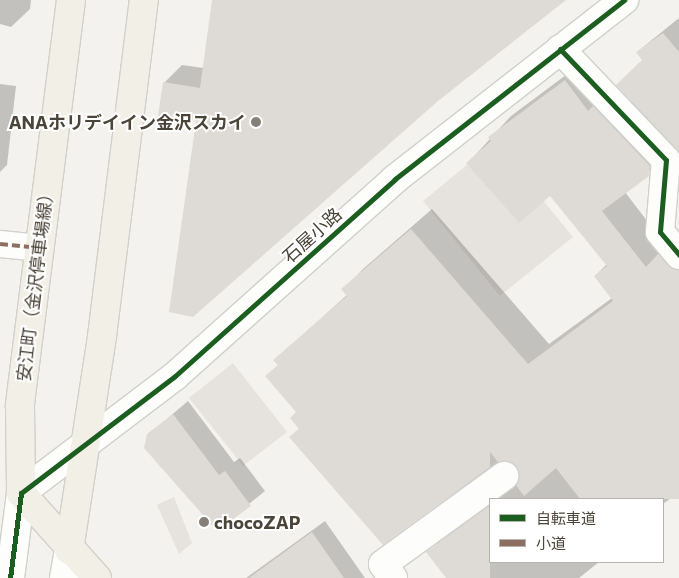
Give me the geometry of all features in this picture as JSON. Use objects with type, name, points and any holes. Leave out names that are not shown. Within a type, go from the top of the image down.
[{"type":"main road","name":"安江町（金沢停車場線）","points":[[21,493],[20,406],[71,0]]},
{"type":"main road","points":[[69,550],[87,439],[144,0]]},
{"type":"main road","points":[[21,493],[69,550],[97,578]]},
{"type":"street","name":"石屋小路","points":[[21,493],[87,439],[174,376],[395,179],[624,0]]},
{"type":"street","points":[[560,49],[666,160],[660,232],[679,255]]},
{"type":"street","points":[[0,244],[40,248]]},
{"type":"street","points":[[393,578],[383,564],[504,476]]},
{"type":"street","points":[[10,578],[21,493]]},
{"type":"street","points":[[64,578],[69,550]]},
{"type":"shaded area","points":[[474,159],[524,177],[573,237],[500,296],[423,201]]},
{"type":"shaded area","points":[[233,363],[287,432],[243,466],[189,398]]},
{"type":"shaded area","points":[[174,497],[192,543],[179,554],[157,505]]},
{"type":"building","points":[[212,0],[566,0],[438,101],[193,317],[169,312],[196,121],[158,116],[163,82],[200,88]]},
{"type":"building","points":[[663,33],[679,52],[679,152],[616,85],[642,60],[636,52]]},
{"type":"building","points":[[565,80],[588,111],[593,106],[650,166],[649,176],[602,211],[646,267],[658,254],[679,270],[679,499],[579,498],[556,468],[524,496],[516,485],[516,466],[498,462],[490,452],[490,467],[383,545],[289,437],[299,429],[290,418],[296,412],[265,376],[278,365],[273,360],[347,296],[341,289],[411,229],[528,364],[613,301],[594,276],[607,266],[550,196],[519,223],[466,163],[491,141],[488,137]]},
{"type":"building","points":[[173,414],[219,475],[225,471],[251,506],[217,531],[144,448],[147,434]]},
{"type":"building","points":[[489,506],[490,578],[446,578],[426,552]]},
{"type":"building","points":[[312,532],[344,578],[249,578]]},
{"type":"marked path","points":[[0,244],[40,248]]},
{"type":"cycle path","points":[[10,578],[21,493],[175,376],[395,179],[624,0]]},
{"type":"cycle path","points":[[560,49],[666,160],[660,232],[679,255]]},
{"type":"place","name":"ANAホリデイイン金沢スカイ","points":[[256,122]]},
{"type":"place","name":"chocoZAP","points":[[204,522]]}]
